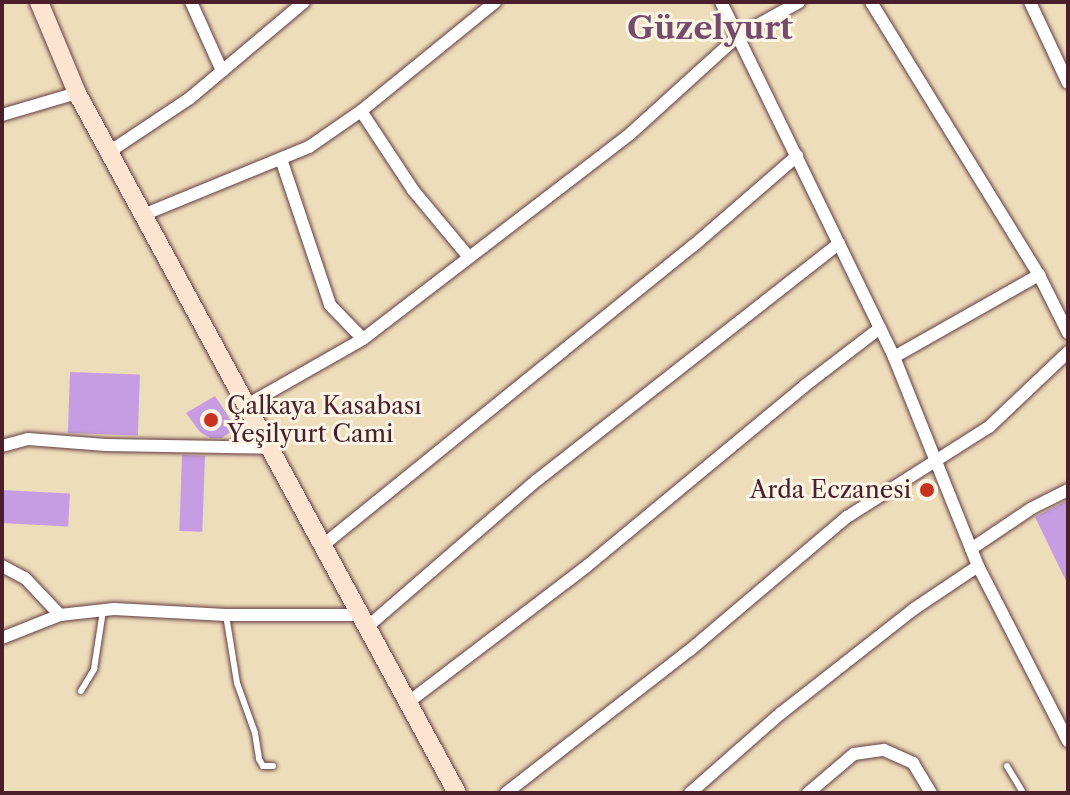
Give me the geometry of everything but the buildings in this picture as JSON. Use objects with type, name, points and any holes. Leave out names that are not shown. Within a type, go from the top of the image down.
[{"type":"main road","points":[[40,3],[77,93],[457,793]]},
{"type":"street","points":[[191,2],[222,71]]},
{"type":"street","points":[[109,152],[190,98],[303,2]]},
{"type":"street","points":[[143,215],[309,147],[361,111],[495,2]]},
{"type":"street","points":[[721,2],[894,357],[978,566],[1068,741]]},
{"type":"street","points":[[247,405],[363,339],[630,134],[738,36],[799,2]]},
{"type":"street","points":[[871,2],[1039,275],[1068,333]]},
{"type":"street","points":[[1030,2],[1068,83]]},
{"type":"street","points":[[2,115],[77,93]]},
{"type":"street","points":[[361,111],[413,190],[468,256]]},
{"type":"street","points":[[322,546],[693,246],[797,156]]},
{"type":"street","points":[[281,159],[330,305],[363,339]]},
{"type":"street","points":[[2,638],[60,615],[103,611],[362,622],[839,243]]},
{"type":"street","points":[[894,357],[1039,275]]},
{"type":"street","points":[[406,704],[587,566],[803,387],[880,328]]},
{"type":"street","points":[[506,793],[690,650],[847,517],[989,427],[1068,352]]},
{"type":"street","points":[[2,446],[28,439],[106,445],[270,448]]},
{"type":"street","points":[[971,549],[1032,508],[1068,490]]},
{"type":"street","points":[[2,566],[25,578],[60,615]]},
{"type":"street","points":[[690,793],[780,714],[914,609],[978,566]]},
{"type":"street","points":[[815,791],[854,754],[884,750],[913,763],[931,793]]},
{"type":"lane","points":[[81,691],[94,669],[103,611]]},
{"type":"lane","points":[[226,615],[237,683],[255,733],[259,759],[263,766],[273,766]]},
{"type":"lane","points":[[1007,766],[1023,793]]},
{"type":"place","name":"Çalkaya Kasabası Yeşilyurt Cami","points":[[211,420]]},
{"type":"place","name":"Arda Eczanesi","points":[[927,490]]},
{"type":"district","name":"Güzelyurt","points":[[710,28]]}]
